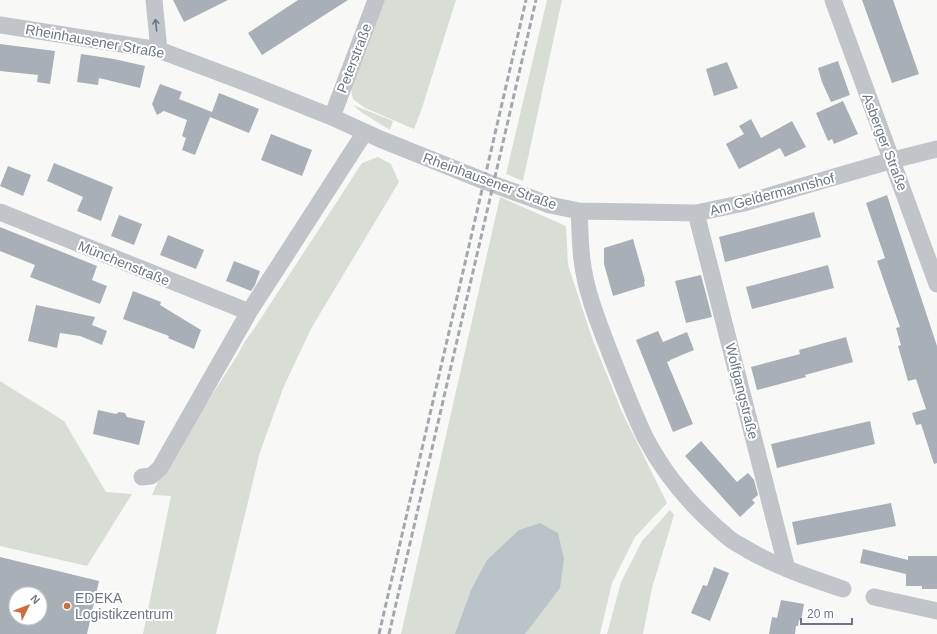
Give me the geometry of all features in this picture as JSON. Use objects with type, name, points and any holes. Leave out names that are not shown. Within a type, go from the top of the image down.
[{"type":"street","points":[[154,0],[159,50]]},
{"type":"street","name":"Peterstraße","points":[[332,117],[376,0]]},
{"type":"street","name":"Asberger Straße","points":[[833,0],[893,160],[937,284]]},
{"type":"street","name":"Rheinhausener Straße","points":[[0,24],[159,50],[332,117],[364,132],[487,182],[550,205],[579,211]]},
{"type":"street","points":[[142,477],[151,476],[160,468],[249,312],[364,132]]},
{"type":"street","name":"Am Geldermannshof","points":[[579,211],[696,213],[744,203],[893,160],[937,149]]},
{"type":"street","points":[[579,211],[582,260],[589,294],[630,403],[647,440],[667,472],[679,488],[708,519],[730,539],[760,557],[787,569],[843,589]]},
{"type":"street","name":"Münchenstraße","points":[[0,212],[249,312]]},
{"type":"street","name":"Wolfgangstraße","points":[[696,213],[787,569]]},
{"type":"street","points":[[874,598],[937,611]]},
{"type":"shaded area","points":[[383,0],[456,0],[414,129],[365,108],[353,99],[351,90]]},
{"type":"shaded area","points":[[547,0],[562,0],[523,181],[506,174]]},
{"type":"shaded area","points":[[353,105],[393,121],[390,130],[361,112]]},
{"type":"shaded area","points":[[378,157],[391,164],[399,182],[312,327],[284,386],[260,452],[216,634],[143,634],[171,496],[152,495],[162,472],[237,356],[245,341],[362,163]]},
{"type":"shaded area","points":[[500,197],[566,226],[568,265],[592,338],[622,412],[667,503],[635,537],[612,583],[600,634],[401,634]]},
{"type":"shaded area","points":[[0,381],[64,421],[106,492],[132,494],[87,566],[0,546]]},
{"type":"shaded area","points":[[670,510],[674,515],[652,588],[643,634],[607,634],[621,582],[642,541]]},
{"type":"shaded area","points":[[540,523],[558,533],[564,559],[560,588],[525,634],[455,634],[471,590],[487,560],[519,530]]},
{"type":"building","points":[[173,0],[228,0],[184,22]]},
{"type":"building","points":[[298,0],[348,0],[262,55],[248,33]]},
{"type":"building","points":[[862,0],[893,0],[919,74],[892,83]]},
{"type":"building","points":[[0,44],[55,51],[50,84],[37,82],[38,75],[0,71]]},
{"type":"building","points":[[81,54],[145,66],[140,88],[99,78],[98,85],[77,82]]},
{"type":"building","points":[[838,61],[850,95],[831,102],[822,82],[818,68]]},
{"type":"building","points":[[727,62],[738,88],[714,96],[706,69]]},
{"type":"building","points":[[160,84],[182,92],[179,99],[212,112],[219,93],[259,109],[249,133],[210,117],[195,155],[182,150],[186,138],[182,136],[187,120],[164,111],[157,115],[152,104]]},
{"type":"building","points":[[843,101],[858,134],[834,144],[832,139],[828,141],[816,113]]},
{"type":"building","points":[[751,119],[761,138],[792,121],[806,147],[785,157],[780,148],[739,169],[726,144],[744,134],[739,126]]},
{"type":"building","points":[[271,134],[312,150],[302,176],[261,160]]},
{"type":"building","points":[[54,163],[113,187],[101,221],[77,211],[83,197],[47,181]]},
{"type":"building","points":[[8,166],[31,175],[23,196],[0,186]]},
{"type":"building","points":[[887,195],[937,346],[937,463],[934,464],[921,424],[916,425],[912,413],[926,409],[916,379],[908,381],[898,346],[901,345],[896,328],[900,327],[877,261],[885,258],[866,203]]},
{"type":"building","points":[[814,212],[821,237],[725,262],[719,237]]},
{"type":"building","points":[[119,215],[142,224],[134,245],[111,236]]},
{"type":"building","points":[[0,227],[97,266],[92,280],[107,286],[100,304],[30,277],[35,265],[0,251]]},
{"type":"building","points":[[168,235],[204,250],[196,269],[160,255]]},
{"type":"building","points":[[633,239],[645,281],[645,286],[613,296],[604,264],[604,248]]},
{"type":"building","points":[[234,261],[260,271],[251,291],[226,281]]},
{"type":"building","points":[[828,265],[834,288],[752,309],[746,287]]},
{"type":"building","points":[[701,275],[712,317],[686,323],[675,281]]},
{"type":"building","points":[[133,291],[161,302],[160,305],[201,330],[194,349],[168,338],[169,336],[123,319]]},
{"type":"building","points":[[36,305],[95,317],[92,325],[107,331],[102,345],[80,336],[60,333],[57,348],[28,341]]},
{"type":"building","points":[[658,331],[663,342],[687,332],[694,350],[667,362],[693,424],[673,432],[636,340]]},
{"type":"building","points":[[846,337],[853,362],[805,375],[806,377],[757,390],[751,367],[800,354],[799,350]]},
{"type":"building","points":[[98,410],[116,414],[119,412],[125,413],[127,417],[145,421],[139,445],[93,434]]},
{"type":"building","points":[[870,421],[875,444],[777,468],[771,444]]},
{"type":"building","points":[[701,441],[737,482],[748,473],[754,480],[758,495],[752,500],[755,503],[740,517],[685,456]]},
{"type":"building","points":[[891,503],[896,526],[797,545],[792,522]]},
{"type":"building","points":[[863,549],[908,560],[908,556],[937,556],[937,589],[922,589],[922,586],[906,586],[906,574],[860,563]]},
{"type":"building","name":"EDEKA Logistikzentrum","points":[[0,557],[99,581],[87,634],[0,634]]},
{"type":"building","points":[[714,567],[729,573],[710,621],[691,613],[703,585],[707,586]]},
{"type":"building","points":[[781,600],[804,604],[801,621],[799,620],[798,626],[796,626],[795,634],[769,634],[772,617],[777,618]]},
{"type":"railway","points":[[379,634],[526,0]]},
{"type":"railway","points":[[389,634],[536,0]]},
{"type":"place","name":"EDEKA Logistikzentrum","points":[[67,606]]}]
